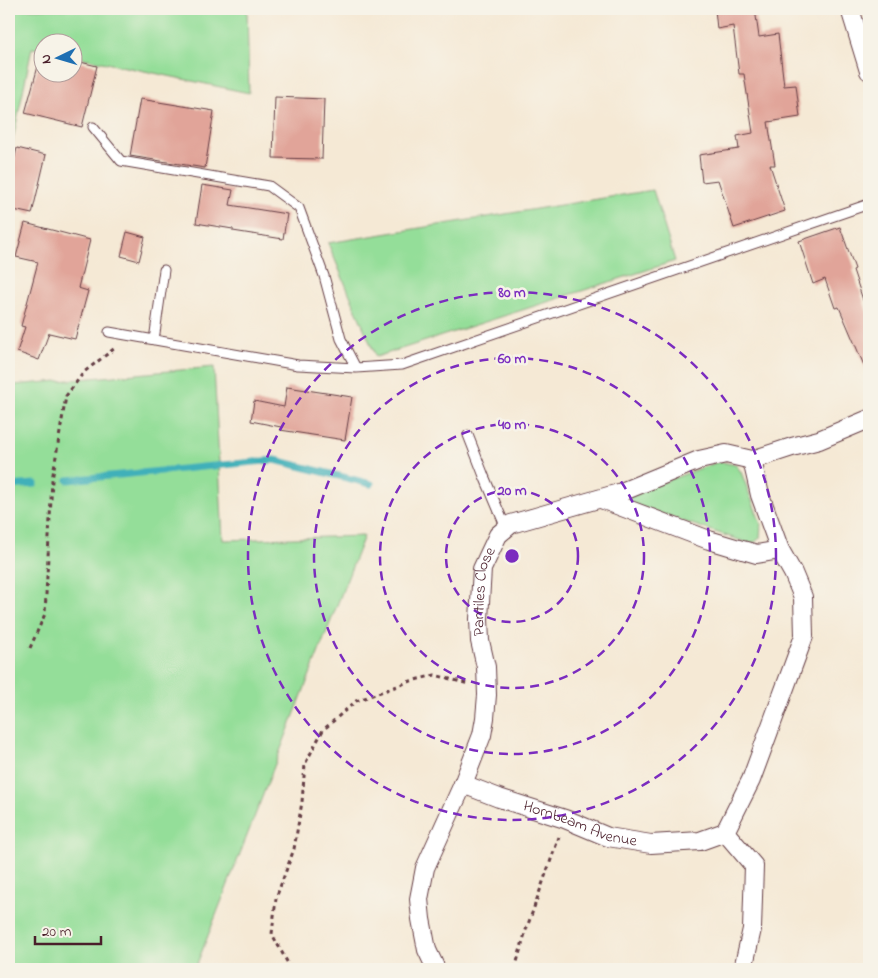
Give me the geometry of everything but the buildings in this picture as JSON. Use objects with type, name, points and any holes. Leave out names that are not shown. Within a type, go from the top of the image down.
[{"type":"street","points":[[850,9],[869,71]]},
{"type":"street","points":[[743,969],[752,929],[754,866],[726,832],[751,780],[804,636],[803,597],[793,573],[780,550],[760,495],[752,460],[818,440],[869,419]]},
{"type":"street","name":"Pantiles Close","points":[[436,969],[427,950],[419,899],[425,868],[464,784],[482,735],[487,683],[486,667],[480,641],[479,619],[482,569],[498,535],[511,524],[619,494],[699,460],[726,454],[752,460]]},
{"type":"street","points":[[601,499],[709,540],[739,549],[757,554],[780,550]]},
{"type":"street","name":"Hornbeam Avenue","points":[[464,784],[499,798],[565,819],[608,837],[651,844],[700,841],[726,832]]},
{"type":"lane","points":[[93,127],[121,161],[269,186],[298,208],[324,276],[341,339],[356,368]]},
{"type":"lane","points":[[109,332],[298,365],[356,368],[402,366],[869,204]]},
{"type":"lane","points":[[154,340],[164,270]]},
{"type":"lane","points":[[468,434],[506,528]]},
{"type":"path","points":[[30,648],[45,614],[52,480],[66,396],[84,372],[131,336]]},
{"type":"path","points":[[291,969],[272,934],[276,898],[294,849],[302,802],[305,764],[323,730],[356,701],[411,681],[435,675],[467,684],[487,683]]},
{"type":"path","points":[[515,969],[526,930],[565,819]]},
{"type":"green space","points":[[9,9],[247,9],[249,93],[82,58],[82,32],[32,32],[32,48],[9,159]]},
{"type":"green space","points":[[653,190],[675,261],[376,357],[328,243]]},
{"type":"green space","points":[[214,367],[223,540],[364,536],[195,969],[9,969],[9,377],[14,385]]},
{"type":"green space","points":[[722,462],[736,465],[741,472],[761,524],[760,538],[755,542],[748,543],[626,502],[631,494]]},
{"type":"waterway","points":[[68,480],[275,460],[371,484]]},
{"type":"waterway","points":[[9,486],[35,484]]}]
